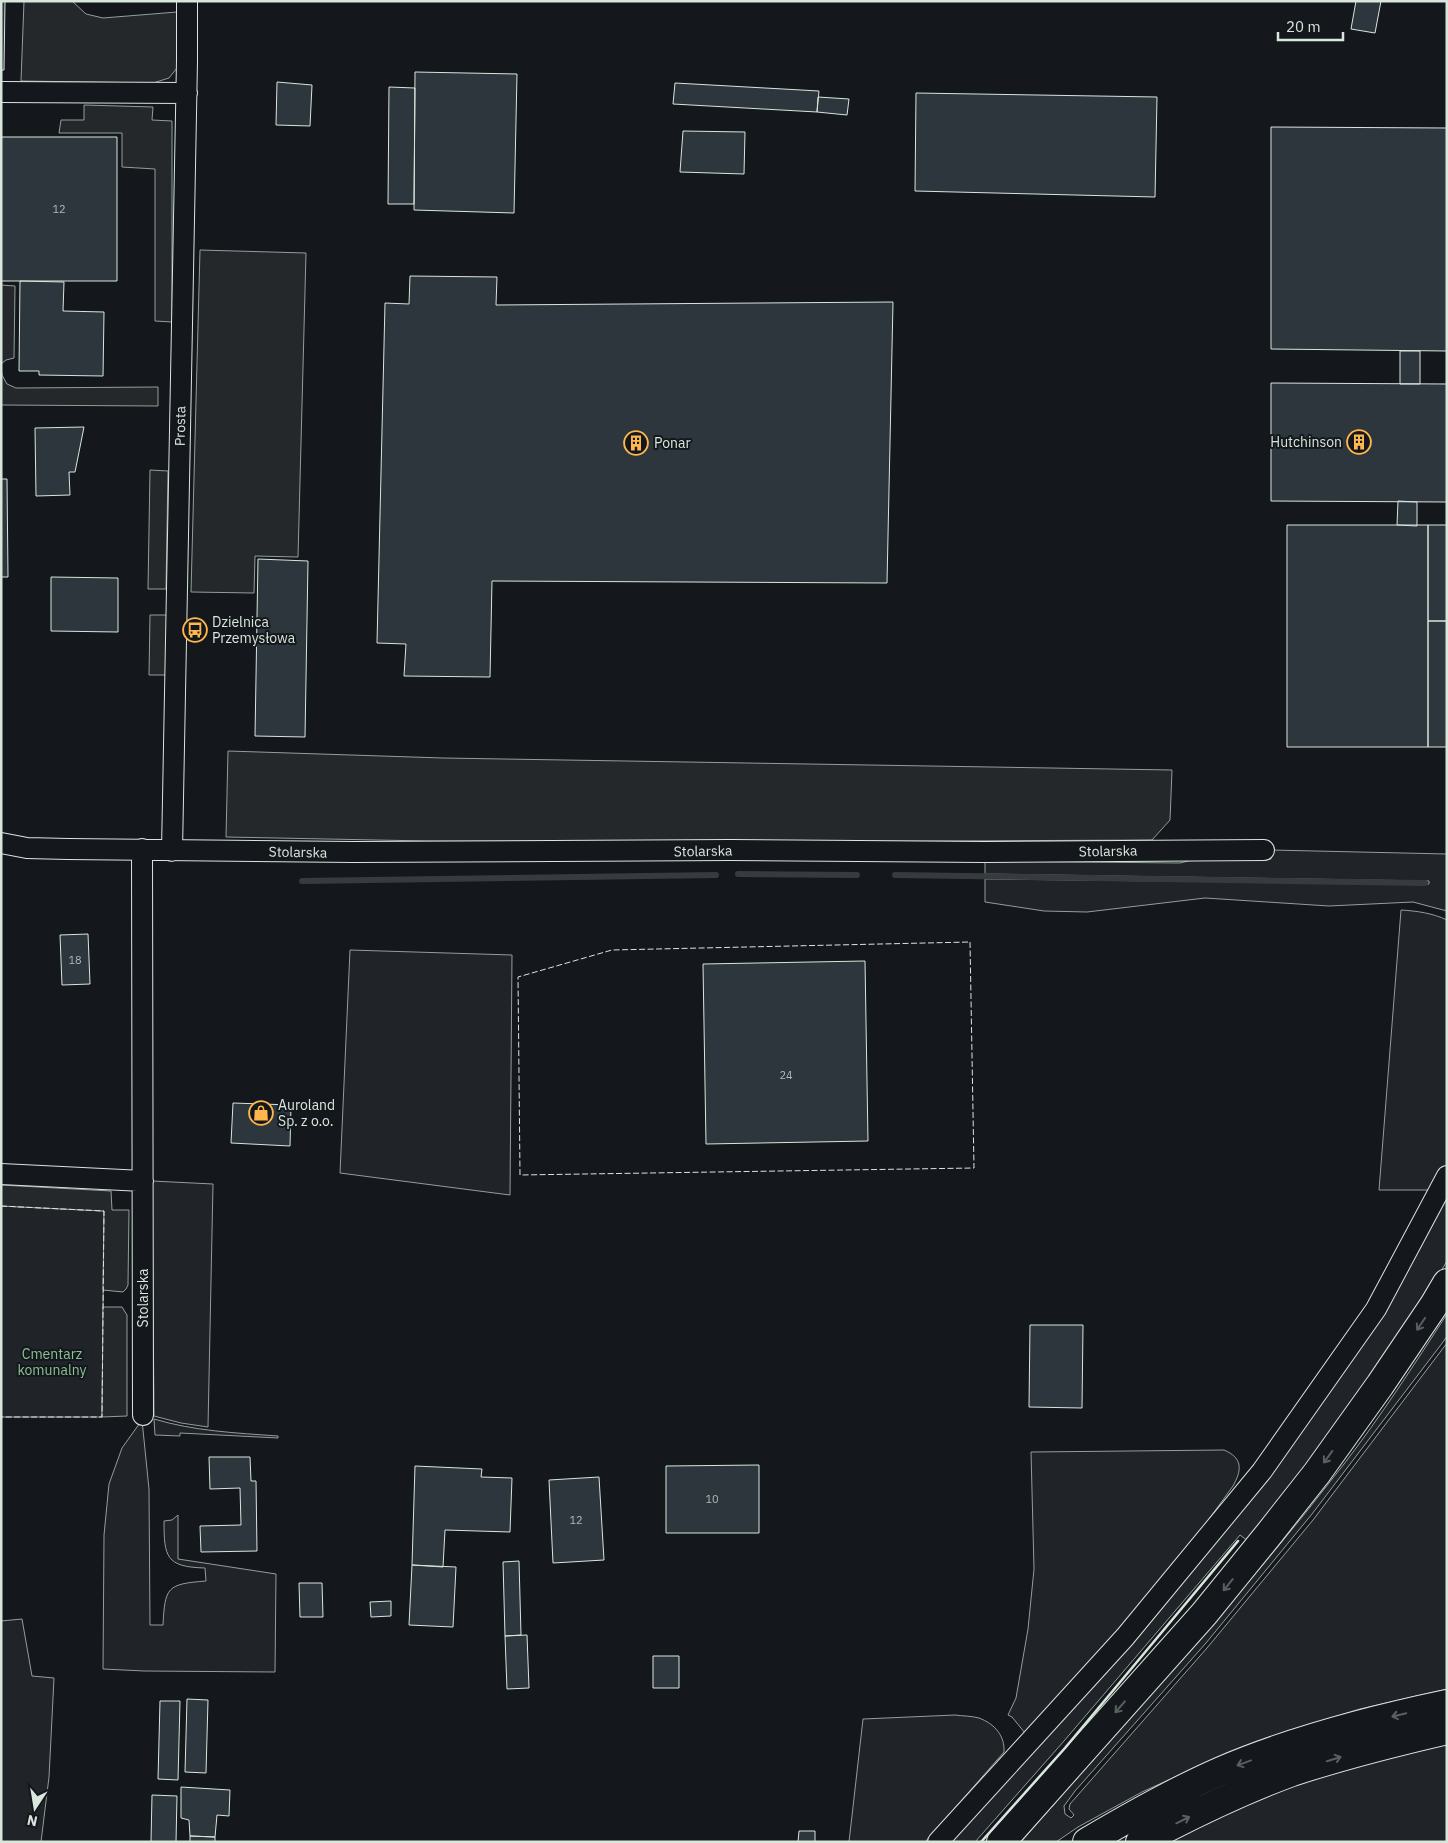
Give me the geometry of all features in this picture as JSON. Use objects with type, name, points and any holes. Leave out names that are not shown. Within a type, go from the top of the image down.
[{"type":"highway","points":[[1001,1842],[1204,1614],[1269,1534],[1317,1473],[1380,1385],[1447,1283]]},
{"type":"highway","points":[[1087,1842],[1142,1810],[1221,1771],[1340,1730],[1447,1704]]},
{"type":"highway","points":[[1140,1842],[1234,1796],[1292,1772],[1348,1755],[1447,1730]]},
{"type":"street","name":"Prosta","points":[[172,851],[187,93],[187,1]]},
{"type":"street","points":[[1,92],[187,93]]},
{"type":"street","name":"Stolarska","points":[[1,843],[27,848],[172,851],[995,852],[1264,850]]},
{"type":"street","name":"Stolarska","points":[[142,849],[143,1415]]},
{"type":"street","points":[[1,1174],[143,1181]]},
{"type":"street","points":[[938,1842],[1126,1637],[1262,1471],[1376,1309],[1447,1176]]},
{"type":"green space","points":[[1271,850],[1447,854],[1447,911],[1413,902],[1329,906],[1205,898],[1087,912],[1044,911],[985,902],[985,879],[1429,884],[1429,881],[985,874],[985,861],[1180,863],[1192,860],[1271,859]]},
{"type":"green space","points":[[1401,910],[1424,913],[1447,920],[1447,1165],[1435,1190],[1379,1190]]},
{"type":"green space","points":[[350,950],[512,955],[510,1195],[340,1173]]},
{"type":"green space","points":[[152,1181],[213,1184],[208,1427],[154,1416]]},
{"type":"green space","points":[[1447,1189],[1447,1261],[1408,1327],[1355,1404],[1248,1541],[1240,1535],[975,1842],[942,1842],[1157,1612]]},
{"type":"green space","name":"Cmentarz komunalny","points":[[1,1206],[104,1211],[102,1417],[1,1417]]},
{"type":"green space","points":[[1447,1314],[1447,1336],[1443,1342],[1312,1514],[1206,1643],[1075,1791],[1064,1806],[1065,1814],[1071,1818],[1074,1815],[1069,1809],[1070,1804],[1207,1648],[1313,1520],[1447,1343],[1447,1689],[1360,1709],[1282,1733],[1219,1757],[1142,1792],[1078,1827],[1056,1842],[1021,1842],[1186,1655],[1306,1513],[1371,1427]]},
{"type":"green space","points":[[154,1419],[200,1429],[278,1436],[278,1438],[180,1433],[180,1436],[155,1435]]},
{"type":"green space","points":[[142,1420],[149,1489],[150,1625],[163,1625],[167,1595],[176,1586],[206,1581],[205,1568],[182,1565],[175,1562],[170,1558],[167,1551],[164,1521],[172,1520],[178,1515],[178,1559],[276,1574],[275,1672],[103,1669],[104,1535],[109,1484],[122,1448]]},
{"type":"green space","points":[[1224,1450],[1235,1457],[1239,1465],[1238,1475],[1233,1486],[1156,1592],[1025,1733],[1012,1717],[1008,1715],[1016,1698],[1028,1629],[1034,1569],[1031,1452]]},
{"type":"green space","points":[[22,1619],[32,1676],[54,1678],[49,1777],[41,1842],[1,1842],[1,1621]]},
{"type":"green space","points":[[955,1715],[979,1718],[994,1727],[1003,1741],[1004,1752],[925,1842],[849,1842],[863,1719]]},
{"type":"green space","points":[[1447,1744],[1447,1842],[1164,1842],[1282,1789],[1343,1770]]},
{"type":"shaded area","points":[[24,1],[72,1],[86,14],[103,18],[177,12],[177,68],[169,78],[153,83],[21,81]]},
{"type":"shaded area","points":[[84,105],[153,107],[152,120],[172,121],[172,322],[155,321],[155,169],[122,167],[122,133],[59,133],[61,120],[84,120]]},
{"type":"shaded area","points":[[200,250],[306,253],[298,557],[255,556],[254,593],[191,592]]},
{"type":"shaded area","points":[[1,285],[15,286],[14,358],[6,360],[1,364]]},
{"type":"shaded area","points":[[1,367],[2,375],[7,384],[16,388],[158,387],[158,406],[1,405]]},
{"type":"shaded area","points":[[150,470],[168,471],[166,589],[148,589]]},
{"type":"shaded area","points":[[150,615],[168,615],[167,675],[149,675]]},
{"type":"shaded area","points":[[228,751],[443,758],[1172,770],[1170,820],[1152,840],[730,842],[427,841],[226,837]]},
{"type":"shaded area","points":[[1,1185],[111,1191],[112,1210],[129,1210],[128,1285],[126,1289],[123,1292],[103,1290],[104,1211],[1,1206]]},
{"type":"shaded area","points":[[103,1307],[122,1307],[127,1315],[127,1416],[102,1417]]},
{"type":"building","points":[[1,1],[5,1],[4,70],[1,70]]},
{"type":"building","points":[[1356,1],[1381,1],[1375,33],[1351,29]]},
{"type":"building","points":[[415,72],[517,74],[514,213],[414,210]]},
{"type":"building","points":[[277,82],[312,85],[310,126],[276,125]]},
{"type":"building","points":[[675,83],[819,91],[817,112],[673,104]]},
{"type":"building","points":[[389,87],[415,88],[414,204],[388,204]]},
{"type":"building","points":[[916,93],[1157,97],[1155,197],[915,191]]},
{"type":"building","points":[[818,97],[849,99],[847,115],[817,112]]},
{"type":"building","points":[[1271,127],[1447,128],[1447,351],[1271,349]]},
{"type":"building","points":[[683,131],[745,132],[744,174],[680,172]]},
{"type":"building","points":[[1,137],[117,137],[117,281],[1,281]]},
{"type":"building","name":"Ponar","points":[[410,276],[497,277],[496,305],[893,302],[887,583],[492,581],[490,677],[404,676],[406,644],[377,643],[385,303],[409,304]]},
{"type":"building","points":[[20,281],[64,282],[63,311],[104,312],[103,376],[39,375],[39,371],[19,371]]},
{"type":"building","points":[[1400,351],[1420,351],[1420,384],[1400,384]]},
{"type":"building","name":"Hutchinson","points":[[1271,383],[1447,384],[1447,502],[1271,501]]},
{"type":"building","points":[[84,427],[75,472],[69,472],[70,495],[36,496],[35,428]]},
{"type":"building","points":[[1,479],[7,479],[8,577],[1,577]]},
{"type":"building","points":[[1398,501],[1417,502],[1417,526],[1397,525]]},
{"type":"building","points":[[1287,525],[1428,525],[1428,747],[1287,747]]},
{"type":"building","points":[[1428,525],[1447,525],[1447,621],[1428,621]]},
{"type":"building","points":[[258,559],[308,561],[305,737],[255,736]]},
{"type":"building","points":[[51,577],[118,578],[118,632],[51,631]]},
{"type":"building","points":[[1428,621],[1447,621],[1447,747],[1428,747]]},
{"type":"building","points":[[88,934],[90,984],[62,985],[60,935]]},
{"type":"building","points":[[865,961],[868,1141],[706,1144],[703,964]]},
{"type":"building","points":[[233,1103],[291,1105],[290,1146],[231,1143]]},
{"type":"building","points":[[1030,1325],[1083,1325],[1082,1408],[1029,1407]]},
{"type":"building","points":[[209,1457],[250,1457],[251,1481],[256,1481],[257,1551],[201,1552],[200,1526],[241,1525],[240,1488],[210,1489]]},
{"type":"building","points":[[759,1465],[759,1533],[666,1533],[666,1466]]},
{"type":"building","points":[[415,1466],[482,1469],[481,1477],[512,1478],[510,1532],[445,1530],[443,1567],[412,1565]]},
{"type":"building","points":[[599,1477],[604,1560],[553,1563],[549,1480]]},
{"type":"building","points":[[519,1561],[521,1635],[505,1636],[503,1562]]},
{"type":"building","points":[[412,1565],[456,1567],[453,1627],[409,1625]]},
{"type":"building","points":[[299,1583],[322,1583],[323,1617],[300,1617]]},
{"type":"building","points":[[391,1601],[391,1616],[371,1617],[370,1602]]},
{"type":"building","points":[[527,1635],[529,1688],[507,1689],[505,1636]]},
{"type":"building","points":[[653,1656],[679,1656],[679,1688],[653,1688]]},
{"type":"building","points":[[187,1699],[208,1700],[206,1773],[185,1772]]},
{"type":"building","points":[[160,1701],[180,1701],[178,1780],[158,1779]]},
{"type":"building","points":[[181,1787],[230,1790],[229,1816],[217,1815],[215,1837],[190,1836],[189,1820],[181,1818]]},
{"type":"building","points":[[152,1795],[177,1796],[176,1842],[151,1842]]},
{"type":"building","points":[[799,1831],[815,1831],[815,1842],[798,1842]]},
{"type":"building","points":[[190,1836],[215,1837],[215,1842],[190,1842]]},
{"type":"waterway","points":[[738,874],[857,875]]},
{"type":"waterway","points":[[302,881],[716,875]]},
{"type":"waterway","points":[[895,875],[1425,883]]},
{"type":"fence","points":[[970,942],[974,1168],[520,1175],[518,977],[612,950],[970,942]]},
{"type":"fence","points":[[1,1206],[104,1211],[102,1417],[1,1417]]},
{"type":"wall","points":[[981,1842],[1065,1748],[1238,1541]]},
{"type":"place","name":"Hutchinson","points":[[1359,442]]},
{"type":"place","name":"Ponar","points":[[636,443]]},
{"type":"place","name":"Dzielnica Przemysłowa","points":[[195,630]]},
{"type":"place","name":"Auroland Sp. z o.o.","points":[[261,1113]]}]
